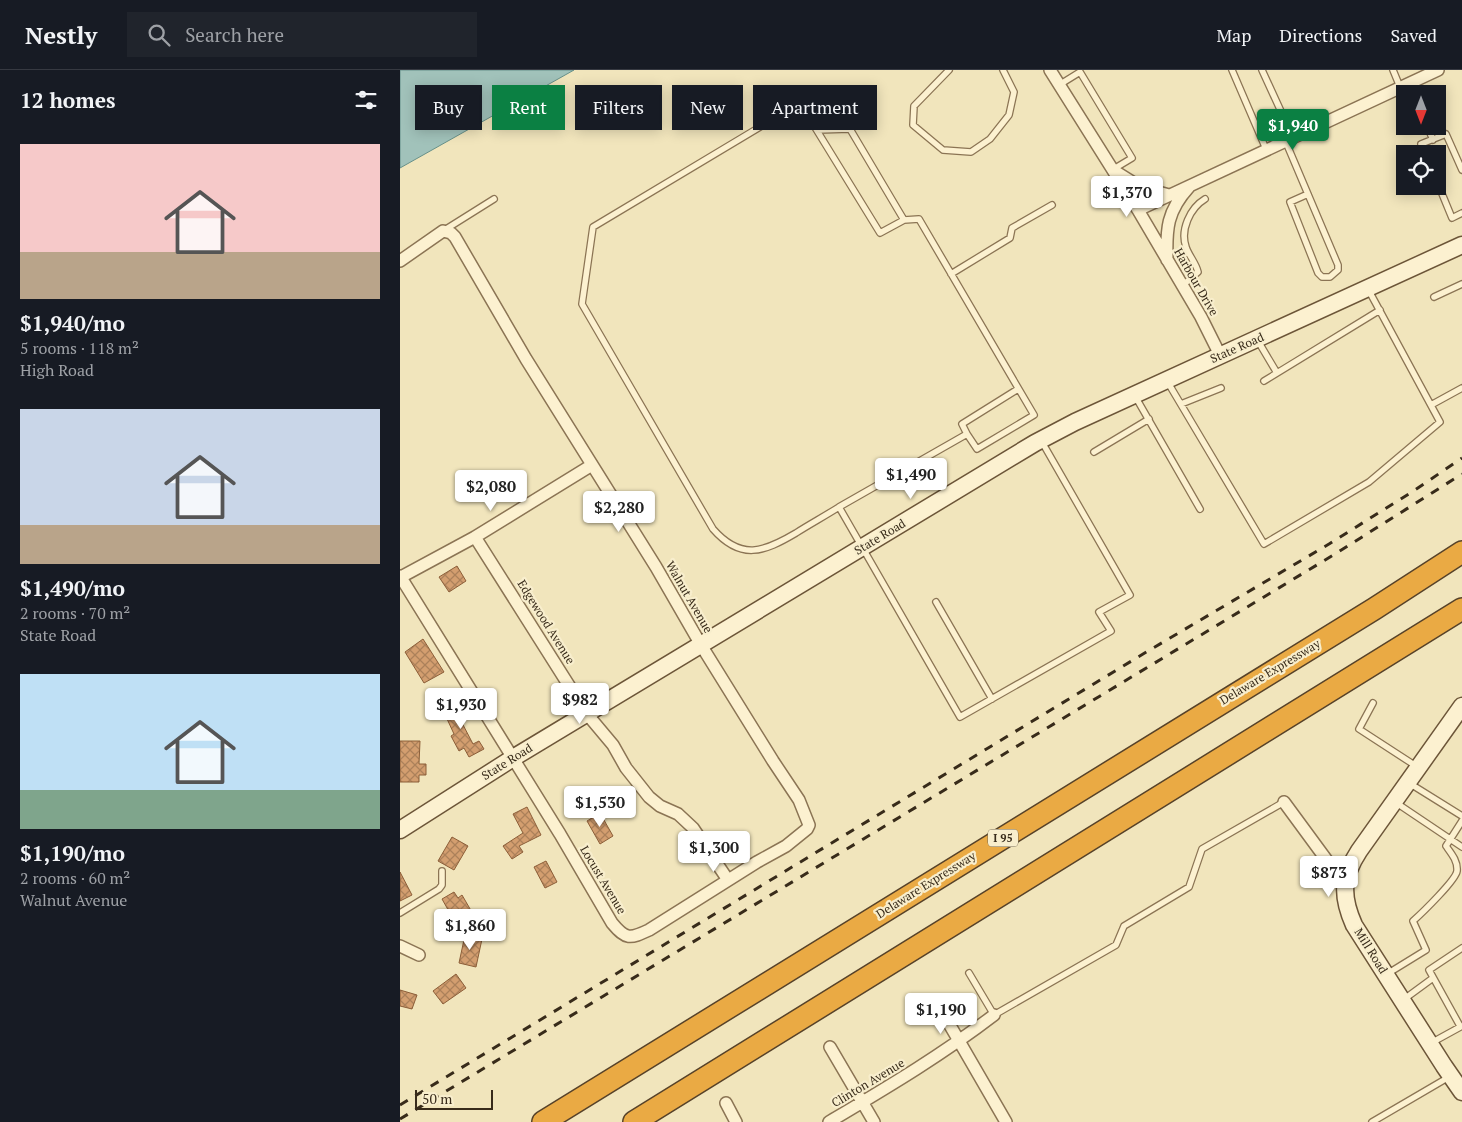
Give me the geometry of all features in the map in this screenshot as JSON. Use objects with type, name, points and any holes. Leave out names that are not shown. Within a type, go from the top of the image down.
[{"type":"highway","name":"Delaware Expressway","points":[[543,1122],[1374,609],[1462,552]]},
{"type":"highway","points":[[634,1122],[1462,610]]},
{"type":"main road","name":"State Road","points":[[400,830],[513,758],[1041,440],[1166,379],[1462,245]]},
{"type":"main road","name":"Mill Road","points":[[1462,706],[1354,859],[1345,885],[1345,902],[1351,918],[1402,1001],[1462,1092]]},
{"type":"street","points":[[1412,85],[1438,70]]},
{"type":"street","name":"Harbour Drive","points":[[1051,71],[1138,210],[1201,317],[1220,355]]},
{"type":"street","points":[[1138,210],[1285,140],[1396,93]]},
{"type":"street","points":[[1112,170],[1140,187],[1169,195]]},
{"type":"street","points":[[1168,262],[1166,237],[1171,214],[1176,203],[1190,185]]},
{"type":"street","points":[[400,261],[443,231]]},
{"type":"street","name":"Walnut Avenue","points":[[443,231],[455,237],[526,359],[656,567],[701,645],[799,800],[808,829],[786,846],[728,880]]},
{"type":"street","points":[[400,576],[475,537],[592,465]]},
{"type":"street","name":"Edgewood Avenue","points":[[475,537],[587,714],[613,745],[636,782],[660,806],[684,818],[698,835],[728,880]]},
{"type":"street","name":"Locust Avenue","points":[[400,576],[560,834],[612,923],[623,935],[630,937],[649,930],[728,880]]},
{"type":"street","points":[[1284,802],[1345,885]]},
{"type":"street","points":[[400,946],[418,955]]},
{"type":"street","points":[[944,1015],[1006,1122]]},
{"type":"street","name":"Clinton Avenue","points":[[829,1122],[960,1042],[994,1015]]},
{"type":"street","points":[[830,1047],[874,1122]]},
{"type":"street","points":[[726,1103],[736,1122]]},
{"type":"lane","points":[[949,70],[914,106],[913,125],[943,150],[971,152],[990,139],[1008,115],[1014,92],[1003,70]]},
{"type":"lane","points":[[1232,70],[1266,149]]},
{"type":"lane","points":[[1258,130],[1284,118],[1262,70]]},
{"type":"lane","points":[[1393,70],[1405,85]]},
{"type":"lane","points":[[1059,85],[1080,72],[1132,158],[1112,170]]},
{"type":"lane","points":[[755,130],[593,226],[582,304],[714,529],[723,540],[734,547],[748,551],[762,550],[775,546],[967,434]]},
{"type":"lane","points":[[817,130],[880,234],[904,220],[919,219],[1034,415],[978,449],[962,424],[1018,389]]},
{"type":"lane","points":[[851,130],[904,220]]},
{"type":"lane","points":[[1420,145],[1446,134],[1462,170]]},
{"type":"lane","points":[[1431,135],[1433,140]]},
{"type":"lane","points":[[1285,140],[1338,264],[1338,270],[1330,277],[1322,277],[1318,273],[1290,202],[1308,194]]},
{"type":"lane","points":[[1443,195],[1452,218],[1462,213]]},
{"type":"lane","points":[[443,231],[494,199]]},
{"type":"lane","points":[[1182,286],[1198,272],[1186,246],[1185,225],[1196,207],[1205,199]]},
{"type":"lane","points":[[951,274],[1010,238],[1012,228],[1052,205]]},
{"type":"lane","points":[[1434,297],[1462,284]]},
{"type":"lane","points":[[1166,379],[1264,544],[1369,482],[1440,422],[1368,288]]},
{"type":"lane","points":[[1264,381],[1380,310]]},
{"type":"lane","points":[[1256,339],[1277,373]]},
{"type":"lane","points":[[1181,404],[1221,388]]},
{"type":"lane","points":[[1431,404],[1462,388]]},
{"type":"lane","points":[[1134,394],[1200,509]]},
{"type":"lane","points":[[1094,452],[1149,419]]},
{"type":"lane","points":[[839,507],[960,717],[1111,632],[1100,612],[1130,595],[1041,440]]},
{"type":"lane","points":[[936,602],[992,699]]},
{"type":"lane","points":[[1373,703],[1358,729],[1418,767]]},
{"type":"lane","points":[[1407,782],[1462,816]]},
{"type":"lane","points":[[1394,801],[1462,846]]},
{"type":"lane","points":[[969,973],[994,1015],[1116,945],[1124,926],[1189,886],[1202,849],[1284,802]]},
{"type":"lane","points":[[1386,975],[1426,950],[1413,921],[1451,881],[1457,872],[1456,861],[1446,846],[1462,821]]},
{"type":"lane","points":[[400,913],[439,889],[442,885],[442,872]]},
{"type":"lane","points":[[1430,1044],[1461,1026],[1429,970],[1462,948]]},
{"type":"lane","points":[[1402,1001],[1433,978]]},
{"type":"lane","points":[[1372,1122],[1450,1076]]},
{"type":"water","points":[[400,70],[574,70],[547,85],[492,85],[492,116],[482,122],[482,85],[415,85],[415,130],[467,130],[400,168]]},
{"type":"building","points":[[457,566],[466,581],[449,592],[439,577]]},
{"type":"building","points":[[423,639],[444,672],[424,683],[405,652]]},
{"type":"building","points":[[459,701],[466,716],[460,719],[473,744],[479,741],[484,749],[469,757],[464,748],[459,751],[451,736],[454,734],[442,708]]},
{"type":"building","points":[[400,741],[420,741],[419,764],[426,764],[426,775],[419,775],[419,782],[400,782]]},
{"type":"building","points":[[527,807],[541,835],[519,846],[523,852],[512,859],[503,846],[523,833],[513,814]]},
{"type":"building","points":[[600,813],[613,836],[600,844],[587,821]]},
{"type":"building","points":[[452,837],[468,846],[454,870],[438,861]]},
{"type":"building","points":[[546,861],[557,882],[545,888],[534,867]]},
{"type":"building","points":[[400,872],[412,895],[400,901]]},
{"type":"building","points":[[454,892],[458,898],[462,895],[473,914],[456,924],[442,899]]},
{"type":"building","points":[[465,935],[482,939],[476,967],[459,963]]},
{"type":"building","points":[[456,974],[466,988],[443,1004],[433,991]]},
{"type":"building","points":[[400,990],[417,995],[412,1009],[400,1006]]},
{"type":"railway","points":[[400,1105],[1143,654],[1329,544],[1462,458]]},
{"type":"railway","points":[[400,1119],[1335,554],[1462,474]]}]
